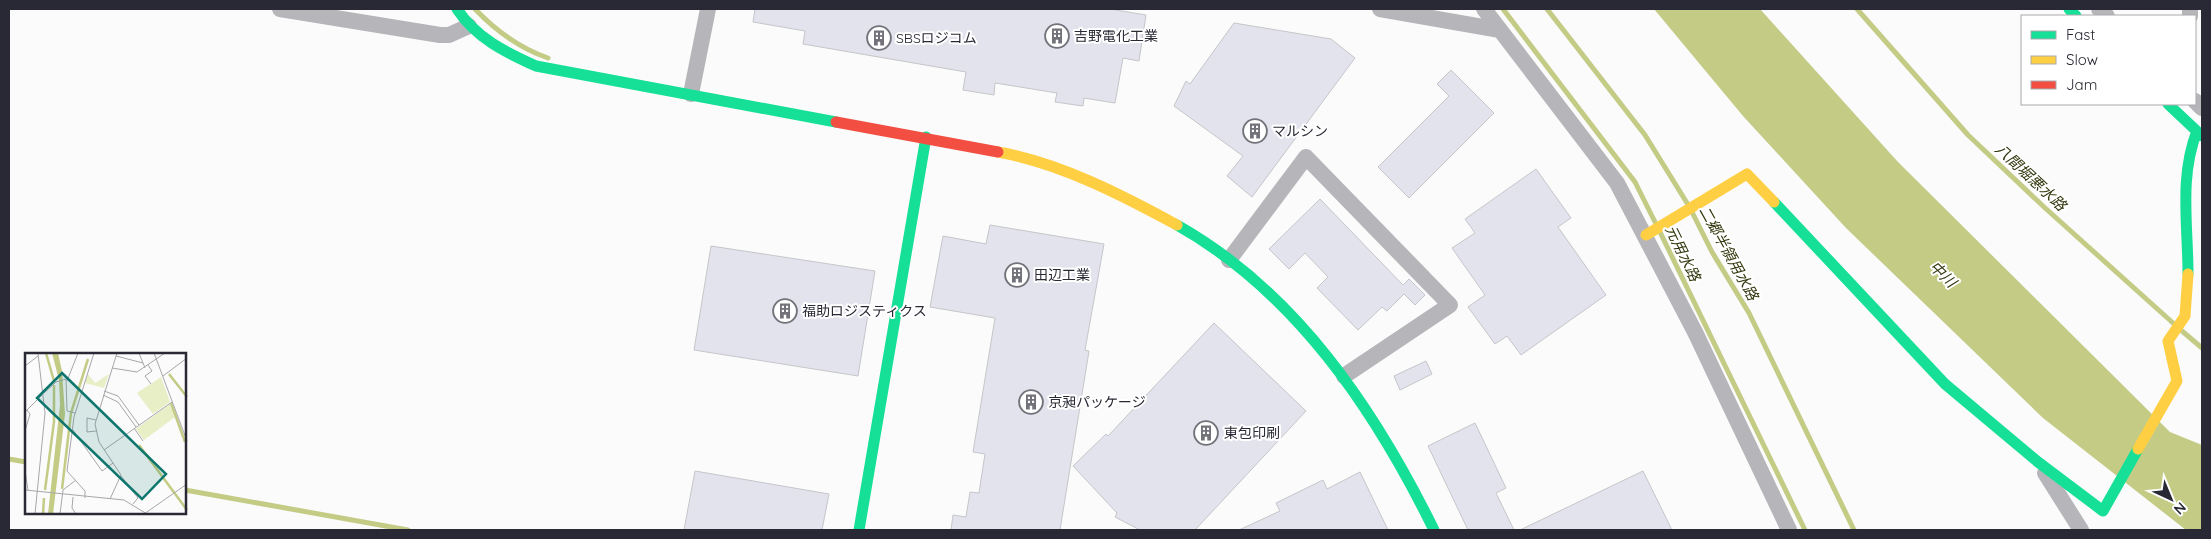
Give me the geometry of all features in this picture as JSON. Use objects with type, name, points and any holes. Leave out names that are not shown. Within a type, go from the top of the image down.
[{"type":"main road","points":[[457,9],[469,26],[502,50],[536,66],[1016,155],[1074,175],[1137,204],[1229,260],[1262,288],[1302,328],[1344,376],[1384,436],[1420,500],[1434,530]]},
{"type":"main road","points":[[1646,235],[1747,174],[1945,384],[2038,462],[2103,511],[2177,381],[2168,341],[2186,315],[2187,173],[2190,144],[2200,134],[2169,105]]},
{"type":"main road","points":[[860,530],[926,137]]},
{"type":"street","points":[[280,9],[440,35],[449,35],[469,26]]},
{"type":"street","points":[[691,94],[708,9]]},
{"type":"street","points":[[1380,9],[1500,30]]},
{"type":"street","points":[[1484,9],[1617,182],[1646,235],[1789,530]]},
{"type":"street","points":[[1229,260],[1306,157],[1450,305],[1344,376]]},
{"type":"street","points":[[2038,462],[2081,530]]},
{"type":"water","name":"中川","points":[[1654,9],[1760,9],[1898,162],[2170,432],[2202,445],[2202,530],[2186,530],[2043,418],[1846,228],[1743,116]]},
{"type":"building","name":"吉野電化工業","points":[[755,9],[1110,9],[1146,15],[1139,61],[1123,58],[1115,103],[1084,98],[1083,106],[1055,102],[1057,93],[995,83],[994,95],[963,90],[966,72],[803,44],[805,31],[753,22]]},
{"type":"building","name":"マルシン","points":[[1234,23],[1331,39],[1355,58],[1252,197],[1227,176],[1243,156],[1174,106],[1186,81],[1190,84]]},
{"type":"building","points":[[1451,70],[1494,113],[1409,198],[1378,167],[1449,96],[1437,84]]},
{"type":"building","points":[[1536,169],[1571,218],[1558,227],[1606,295],[1521,355],[1507,336],[1495,344],[1468,307],[1485,295],[1452,248],[1475,233],[1465,219]]},
{"type":"building","points":[[1320,199],[1403,285],[1409,279],[1425,295],[1415,305],[1404,294],[1387,311],[1382,307],[1358,330],[1317,288],[1328,277],[1305,253],[1289,269],[1269,249]]},
{"type":"building","points":[[990,225],[1104,244],[1085,350],[1089,351],[1060,530],[951,530],[953,515],[966,517],[970,492],[979,493],[985,454],[973,452],[995,318],[930,307],[943,236],[986,244]]},
{"type":"building","name":"福助ロジスティクス","points":[[711,246],[875,271],[858,376],[694,350]]},
{"type":"building","name":"東包印刷","points":[[1214,323],[1306,411],[1195,530],[1140,530],[1115,517],[1117,513],[1073,466],[1106,434],[1108,436]]},
{"type":"building","points":[[1426,361],[1432,374],[1400,390],[1394,376]]},
{"type":"building","points":[[1475,423],[1506,488],[1496,493],[1514,530],[1468,530],[1428,446]]},
{"type":"building","points":[[695,471],[829,494],[822,530],[684,530]]},
{"type":"building","points":[[1643,471],[1672,530],[1520,530]]},
{"type":"building","points":[[1360,472],[1388,530],[1239,530],[1280,511],[1276,503],[1323,480],[1327,489]]},
{"type":"waterway","points":[[475,9],[508,38],[548,58]]},
{"type":"waterway","name":"元用水路","points":[[1503,9],[1635,182],[1655,222]]},
{"type":"waterway","name":"二郷半領用水路","points":[[1547,9],[1645,135],[1687,203]]},
{"type":"waterway","name":"八間堀悪水路","points":[[1857,9],[1968,135],[2044,207],[2173,323]]},
{"type":"waterway","name":"二郷半領用水路","points":[[1692,212],[1712,252],[1749,313],[1854,530]]},
{"type":"waterway","name":"元用水路","points":[[1660,232],[1805,530]]},
{"type":"waterway","name":"八間堀悪水路","points":[[2182,331],[2202,348]]},
{"type":"waterway","points":[[9,459],[25,462]]},
{"type":"waterway","points":[[186,490],[408,530]]},
{"type":"traffic: fast","points":[[457,9],[482,36],[502,49],[536,66],[836,122]]},
{"type":"traffic: fast","points":[[2069,9],[2075,15]]},
{"type":"traffic: fast","points":[[2169,105],[2202,136]]},
{"type":"traffic: fast","points":[[2188,274],[2186,184],[2191,148],[2197,131]]},
{"type":"traffic: fast","points":[[859,530],[926,137]]},
{"type":"traffic: fast","points":[[1774,202],[1945,384],[2038,462],[2103,511],[2138,449]]},
{"type":"traffic: fast","points":[[1177,225],[1220,252],[1259,284],[1295,319],[1328,358],[1358,398],[1386,441],[1434,530]]},
{"type":"traffic: slow","points":[[998,152],[1044,164],[1090,181],[1135,202],[1177,225]]},
{"type":"traffic: slow","points":[[1646,235],[1747,174],[1774,202]]},
{"type":"traffic: slow","points":[[2138,449],[2177,381],[2168,341],[2185,316],[2188,274]]},
{"type":"traffic: jam","points":[[836,122],[998,152]]},
{"type":"place","name":"吉野電化工業","points":[[1057,36]]},
{"type":"place","name":"SBSロジコム","points":[[879,38]]},
{"type":"place","name":"マルシン","points":[[1255,131]]},
{"type":"place","name":"田辺工業","points":[[1017,275]]},
{"type":"place","name":"福助ロジスティクス","points":[[785,311]]},
{"type":"place","name":"京昶パッケージ","points":[[1031,402]]},
{"type":"place","name":"東包印刷","points":[[1206,433]]}]
